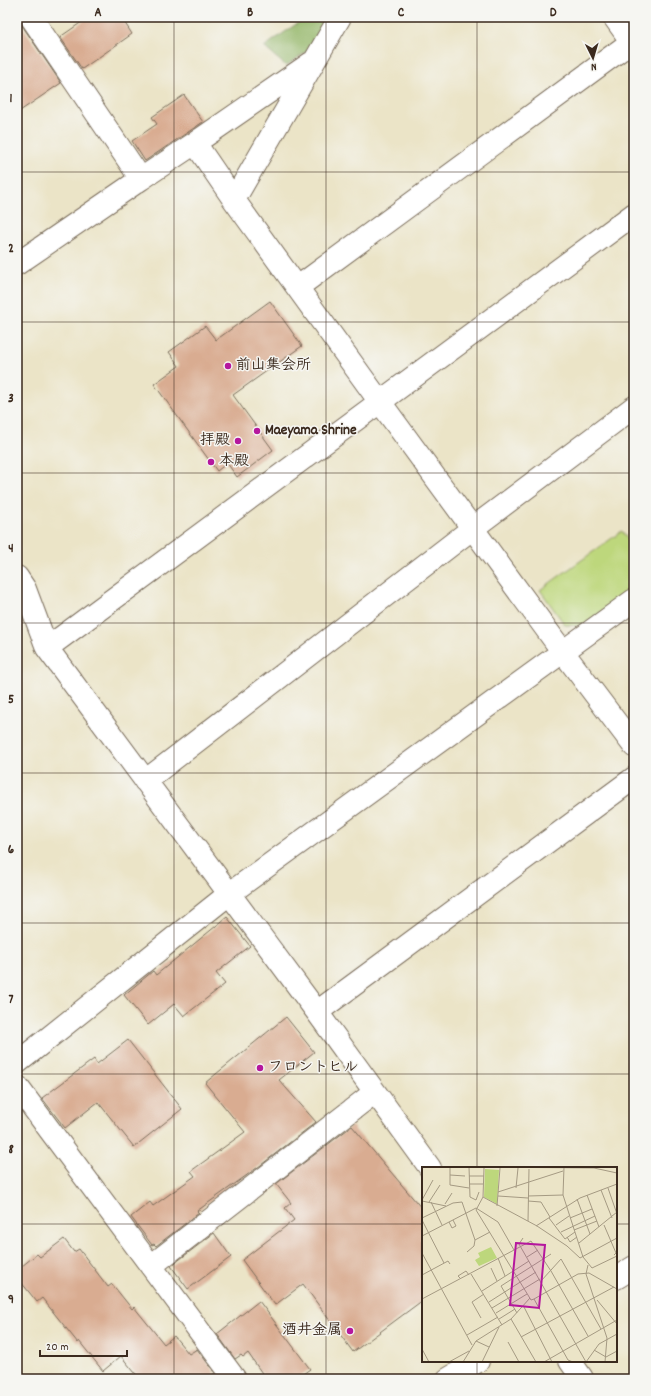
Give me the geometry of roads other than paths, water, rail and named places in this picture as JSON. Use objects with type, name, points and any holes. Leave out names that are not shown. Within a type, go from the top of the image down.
[{"type":"street","points":[[31,17],[141,179]]},
{"type":"street","points":[[234,200],[340,17]]},
{"type":"street","points":[[298,287],[633,42],[614,17]]},
{"type":"street","points":[[17,264],[317,59]]},
{"type":"street","points":[[195,143],[234,200],[380,402],[563,652],[634,746]]},
{"type":"street","points":[[48,648],[634,214]]},
{"type":"street","points":[[145,781],[473,528],[634,407]]},
{"type":"street","points":[[20,588],[48,648],[317,1012],[429,1167]]},
{"type":"street","points":[[17,1063],[229,894],[634,600]]},
{"type":"street","points":[[317,1012],[634,778]]},
{"type":"street","points":[[17,1086],[234,1379]]},
{"type":"street","points":[[151,1266],[375,1092]]},
{"type":"street","points":[[617,1277],[634,1267]]},
{"type":"street","points":[[448,1379],[476,1362]]},
{"type":"street","points":[[571,1362],[582,1378],[581,1379]]},
{"type":"place","name":"前山集会所","points":[[228,366]]},
{"type":"place","name":"Maeyama Shrine","points":[[257,431]]},
{"type":"place","name":"拝殿","points":[[238,441]]},
{"type":"place","name":"本殿","points":[[211,462]]},
{"type":"place","name":"フロントヒル","points":[[260,1068]]},
{"type":"place","name":"酒井金属","points":[[350,1331]]}]
